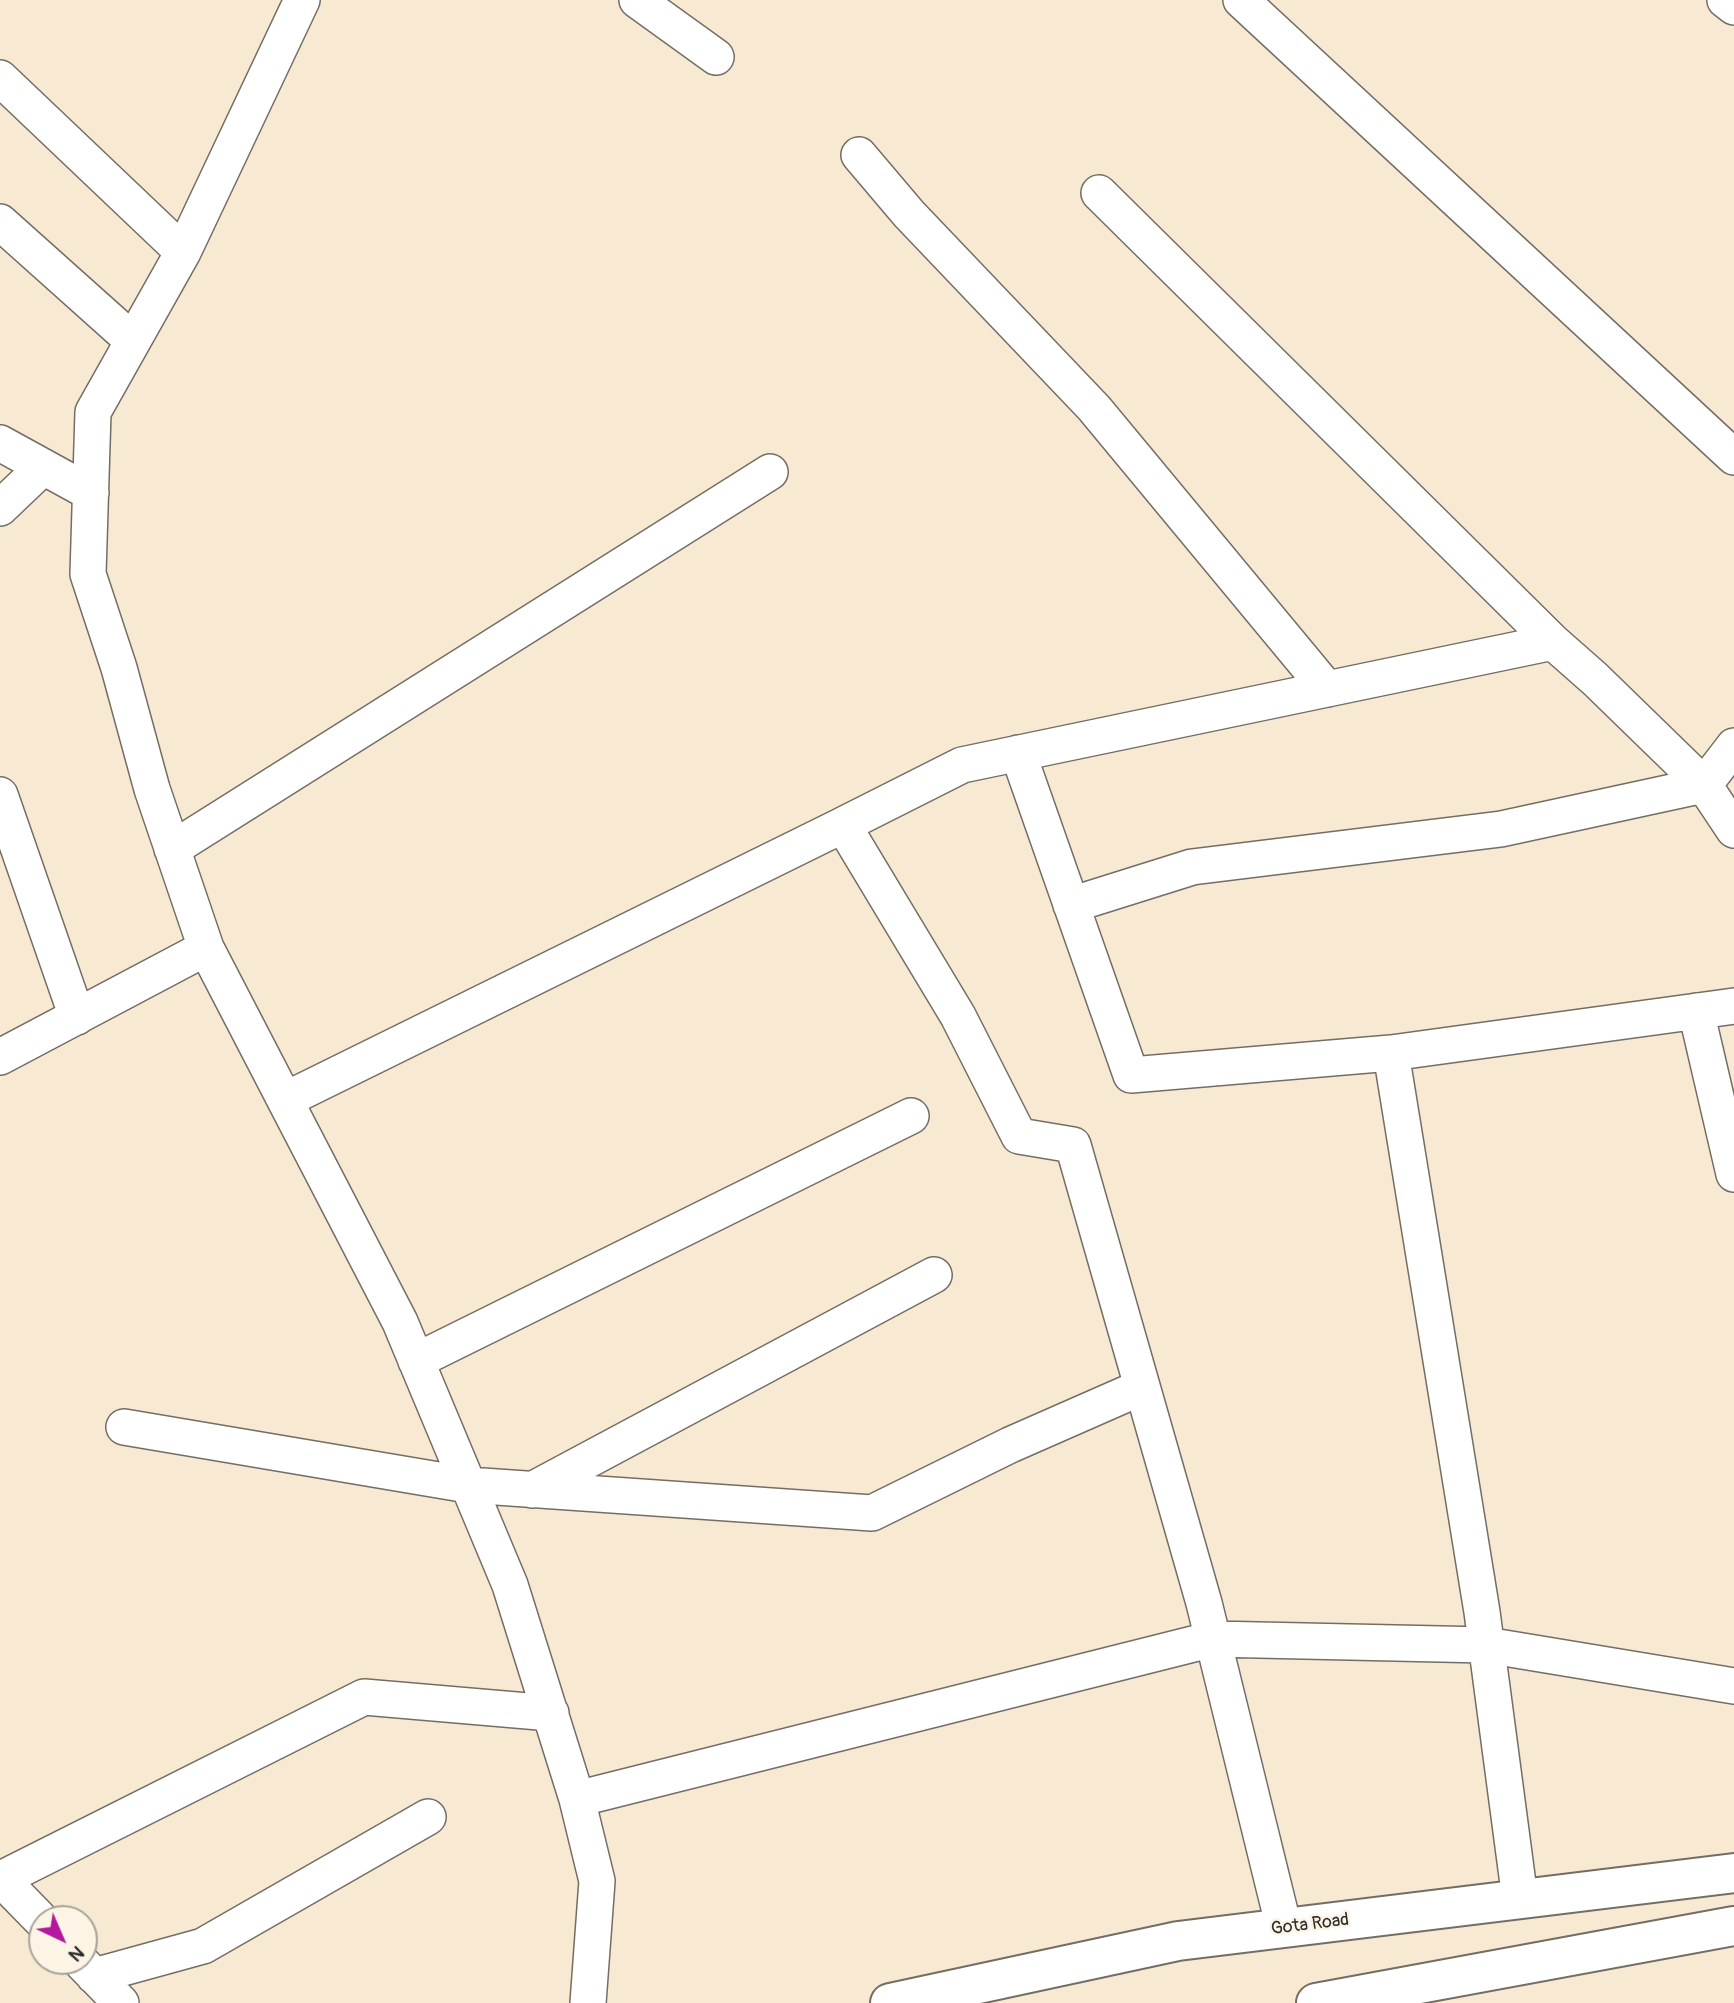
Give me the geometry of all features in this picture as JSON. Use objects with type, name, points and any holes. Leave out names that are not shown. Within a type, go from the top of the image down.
[{"type":"main road","name":"Gota Road","points":[[890,2003],[1178,1941],[1734,1873]]},
{"type":"main road","points":[[1325,2002],[1734,1926]]},
{"type":"street","points":[[302,0],[183,253],[93,412],[88,574],[119,668],[152,789],[206,948],[400,1321],[510,1585],[577,1799],[597,1881],[588,2003]]},
{"type":"street","points":[[636,0],[716,57]]},
{"type":"street","points":[[1241,0],[1734,457]]},
{"type":"street","points":[[1725,0],[1734,7]]},
{"type":"street","points":[[0,78],[183,253]]},
{"type":"street","points":[[859,155],[909,214],[1094,408],[1327,689]]},
{"type":"street","points":[[1099,193],[1553,642],[1704,785],[1734,830]]},
{"type":"street","points":[[0,222],[133,341]]},
{"type":"street","points":[[0,443],[91,493]]},
{"type":"street","points":[[0,508],[43,467]]},
{"type":"street","points":[[172,849],[770,472]]},
{"type":"street","points":[[285,1100],[962,765],[1553,642]]},
{"type":"street","points":[[1071,905],[1192,867],[1501,829],[1704,785],[1734,746]]},
{"type":"street","points":[[1018,753],[1131,1075],[1391,1053],[1734,1006]]},
{"type":"street","points":[[0,795],[77,1017]]},
{"type":"street","points":[[843,825],[958,1016],[1019,1136],[1073,1145],[1213,1639],[1284,1928]]},
{"type":"street","points":[[0,1057],[206,948]]},
{"type":"street","points":[[1696,1011],[1734,1174]]},
{"type":"street","points":[[1391,1053],[1486,1645],[1520,1899]]},
{"type":"street","points":[[416,1361],[911,1116]]},
{"type":"street","points":[[532,1490],[934,1275]]},
{"type":"street","points":[[124,1427],[468,1485],[872,1513],[1010,1445],[1142,1387]]},
{"type":"street","points":[[577,1799],[1213,1639],[1486,1645],[1734,1686]]},
{"type":"street","points":[[28,1907],[0,1878],[364,1697],[551,1713]]},
{"type":"street","points":[[98,1966],[203,1946],[428,1816]]},
{"type":"street","points":[[94,1975],[121,2003]]}]
